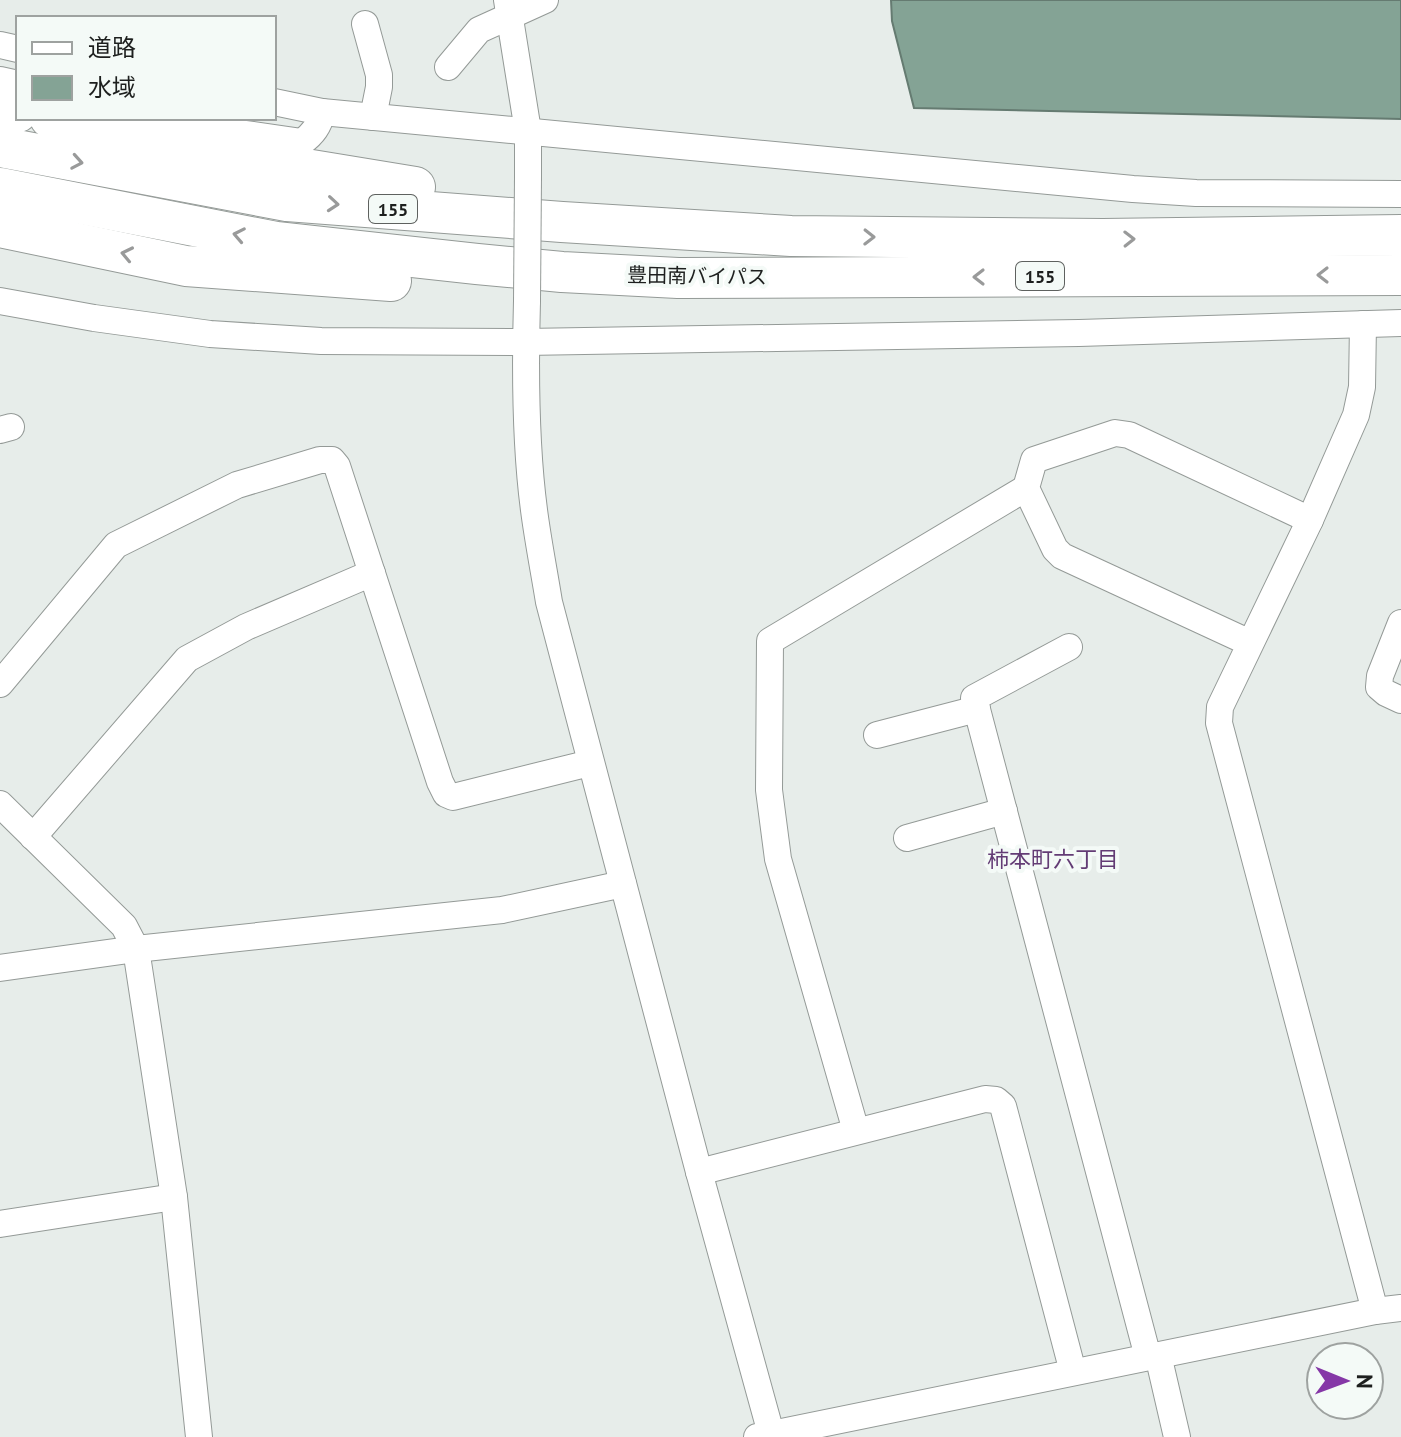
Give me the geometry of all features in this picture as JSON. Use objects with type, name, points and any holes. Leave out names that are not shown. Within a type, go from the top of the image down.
[{"type":"highway","name":"155","points":[[60,120],[272,163],[419,188],[560,202],[755,214],[791,236]]},
{"type":"highway","name":"155","points":[[0,147],[287,201],[562,222],[791,236],[1103,239],[1401,235]]},
{"type":"highway","name":"豊田南バイパス","points":[[0,188],[276,242],[562,272],[678,278],[1401,275]]},
{"type":"highway","name":"155","points":[[0,227],[186,266],[501,288],[564,289],[678,278]]},
{"type":"street","points":[[448,67],[479,30],[508,8],[545,0]]},
{"type":"street","points":[[508,8],[528,131],[525,342],[529,457],[533,510],[549,602],[767,1436],[1388,1309],[1219,723],[1220,707],[1310,520],[1356,415],[1362,387],[1363,324]]},
{"type":"street","points":[[365,24],[379,75],[373,117]]},
{"type":"street","points":[[276,102],[322,112],[1133,189],[1196,193],[1401,194]]},
{"type":"street","points":[[181,120],[239,133],[302,142],[311,135],[322,112]]},
{"type":"street","points":[[0,301],[210,334],[321,341],[525,342],[1079,333],[1401,323]]},
{"type":"street","points":[[1250,643],[1062,556],[1055,549],[1026,488],[1034,460],[1115,433],[1129,435],[1310,520]]},
{"type":"street","points":[[0,684],[116,545],[237,485],[320,460],[332,460],[337,466],[446,794],[453,797],[590,763]]},
{"type":"street","points":[[856,1131],[778,859],[769,790],[770,641],[1026,488]]},
{"type":"street","points":[[33,837],[187,659],[246,627],[372,573]]},
{"type":"street","points":[[1401,623],[1380,676],[1379,687],[1401,700]]},
{"type":"street","points":[[1069,647],[974,698],[1177,1437]]},
{"type":"street","points":[[877,735],[977,709]]},
{"type":"street","points":[[0,804],[124,926],[136,949],[174,1197],[199,1437]]},
{"type":"street","points":[[907,838],[1004,811]]},
{"type":"street","points":[[0,968],[136,949],[502,910],[623,884]]},
{"type":"street","points":[[699,1172],[985,1099],[996,1100],[1003,1106],[1073,1372]]},
{"type":"street","points":[[0,1224],[174,1197]]},
{"type":"water","points":[[891,0],[1401,0],[1401,119],[914,108],[892,21]]},
{"type":"district","name":"柿本町六丁目","points":[[1053,859]]}]
